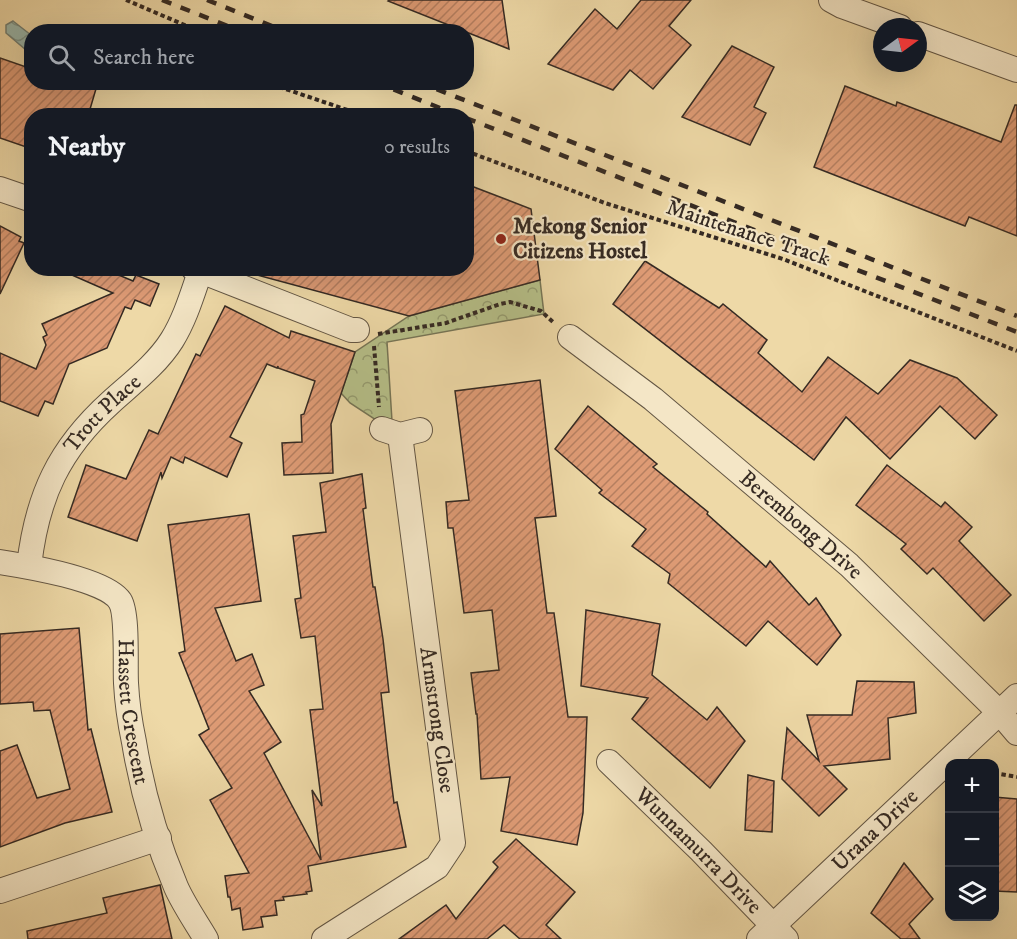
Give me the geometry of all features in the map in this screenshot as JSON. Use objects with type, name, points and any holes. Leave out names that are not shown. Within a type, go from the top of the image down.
[{"type":"street","points":[[831,0],[876,18]]},
{"type":"street","points":[[927,37],[1017,70]]},
{"type":"street","points":[[0,189],[24,197]]},
{"type":"street","name":"Trott Place","points":[[29,566],[32,539],[38,516],[50,482],[66,451],[92,420],[150,367],[172,341],[186,313],[195,276]]},
{"type":"street","name":"Trott Place","points":[[212,276],[351,330],[357,330]]},
{"type":"street","name":"Berembong Drive","points":[[570,337],[653,399],[1009,704],[1017,733]]},
{"type":"street","name":"Armstrong Close","points":[[324,939],[437,867],[453,843],[400,431]]},
{"type":"street","name":"Hassett Crescent","points":[[0,562],[29,566],[106,589],[121,602],[126,684],[134,742],[159,838],[177,888],[206,939]]},
{"type":"street","name":"Urana Drive","points":[[773,934],[1009,704]]},
{"type":"street","name":"Wunnamurra Drive","points":[[609,762],[701,851],[773,934]]},
{"type":"street","points":[[0,891],[159,838]]},
{"type":"path","points":[[126,0],[182,24]]},
{"type":"path","points":[[289,90],[341,108]]},
{"type":"path","name":"Maintenance Track","points":[[474,155],[605,203],[783,259],[1017,351]]},
{"type":"path","points":[[400,431],[374,335],[446,322],[510,302],[541,311]]},
{"type":"path","points":[[999,773],[1017,777]]},
{"type":"green space","points":[[540,280],[544,314],[387,342],[392,421],[382,424],[350,403],[341,393],[355,352],[409,316]]},
{"type":"water","points":[[13,21],[24,30],[24,48],[6,33],[6,25]]},
{"type":"building","points":[[502,0],[509,49],[474,35],[474,24],[446,24],[388,1]]},
{"type":"building","points":[[641,0],[691,0],[669,26],[691,45],[653,89],[630,70],[613,90],[548,64],[595,9],[617,29]]},
{"type":"building","points":[[732,46],[774,67],[754,107],[766,113],[750,145],[682,117]]},
{"type":"building","points":[[0,58],[24,66],[24,90],[96,90],[90,108],[24,108],[24,146],[0,138]]},
{"type":"building","points":[[845,86],[896,106],[897,102],[1001,142],[1015,105],[1017,105],[1017,236],[969,217],[965,226],[814,167]]},
{"type":"building","name":"Mekong Senior Citizens Hostel","points":[[474,187],[531,209],[540,280],[409,316],[261,276],[474,276]]},
{"type":"building","points":[[0,226],[21,237],[19,241],[24,243],[0,294]]},
{"type":"building","points":[[645,261],[719,308],[723,304],[767,340],[758,353],[802,392],[828,357],[878,394],[910,360],[957,378],[997,415],[975,439],[940,406],[890,459],[846,417],[814,460],[613,304]]},
{"type":"building","points":[[74,276],[121,276],[133,281],[136,276],[139,276],[159,284],[150,306],[135,300],[131,309],[125,307],[107,348],[69,364],[53,404],[45,401],[38,416],[0,401],[0,353],[36,369],[46,345],[43,337],[47,335],[42,324],[113,293]]},
{"type":"building","points":[[225,306],[289,338],[291,331],[355,352],[331,424],[333,473],[284,475],[282,443],[302,442],[301,415],[304,414],[315,381],[267,364],[230,437],[242,443],[227,477],[185,457],[183,463],[171,457],[162,478],[161,472],[137,541],[68,517],[86,465],[126,479],[149,430],[158,434],[196,354],[200,356]]},
{"type":"building","points":[[540,380],[556,516],[535,518],[547,613],[554,613],[568,717],[587,717],[583,813],[577,845],[501,831],[510,777],[481,779],[477,714],[471,673],[499,670],[492,610],[464,613],[453,528],[448,528],[446,502],[469,500],[455,391]]},
{"type":"building","points":[[588,406],[657,464],[653,467],[708,512],[707,514],[766,567],[770,561],[809,605],[816,598],[841,635],[817,665],[768,621],[746,646],[668,583],[670,574],[632,546],[646,529],[599,493],[602,490],[555,449]]},
{"type":"building","points":[[887,465],[941,507],[945,502],[972,527],[959,541],[1011,595],[984,621],[933,568],[927,574],[901,549],[906,544],[856,505]]},
{"type":"building","points":[[362,474],[366,508],[363,509],[389,692],[381,693],[388,756],[394,803],[397,802],[406,847],[308,866],[312,891],[275,901],[277,915],[261,917],[263,927],[243,930],[240,908],[232,910],[225,876],[249,873],[210,800],[232,788],[199,735],[209,729],[179,653],[185,651],[168,525],[249,514],[261,601],[215,608],[236,661],[252,654],[264,685],[249,691],[281,742],[264,753],[321,860],[312,790],[322,806],[310,710],[323,709],[315,636],[301,638],[295,599],[301,598],[293,536],[326,532],[320,483]]},
{"type":"building","points":[[586,610],[660,624],[652,675],[707,720],[717,707],[745,741],[710,788],[632,719],[648,698],[581,686]]},
{"type":"building","points":[[79,628],[88,730],[91,729],[112,812],[65,823],[0,847],[0,751],[17,745],[37,798],[70,789],[50,710],[34,711],[33,702],[0,704],[0,634]]},
{"type":"building","points":[[857,681],[914,682],[916,713],[888,718],[890,759],[824,766],[847,789],[819,816],[782,779],[787,728],[819,761],[807,715],[852,715]]},
{"type":"building","points":[[748,775],[774,781],[772,832],[745,830]]},
{"type":"building","points":[[999,797],[1017,799],[1017,892],[999,891]]},
{"type":"building","points":[[516,839],[575,892],[546,925],[561,939],[520,939],[504,925],[487,939],[399,939],[446,905],[456,919],[498,867],[493,862]]},
{"type":"building","points":[[904,863],[933,899],[909,924],[920,939],[901,939],[871,913]]},
{"type":"building","points":[[160,885],[172,939],[28,939],[27,931],[107,913],[103,898]]},
{"type":"railway","points":[[162,0],[223,24]]},
{"type":"railway","points":[[207,0],[267,24]]},
{"type":"railway","points":[[395,90],[440,108]]},
{"type":"railway","points":[[438,90],[1017,316]]},
{"type":"railway","points":[[474,121],[1017,332]]},
{"type":"place","name":"Mekong Senior Citizens Hostel","points":[[501,239]]}]
